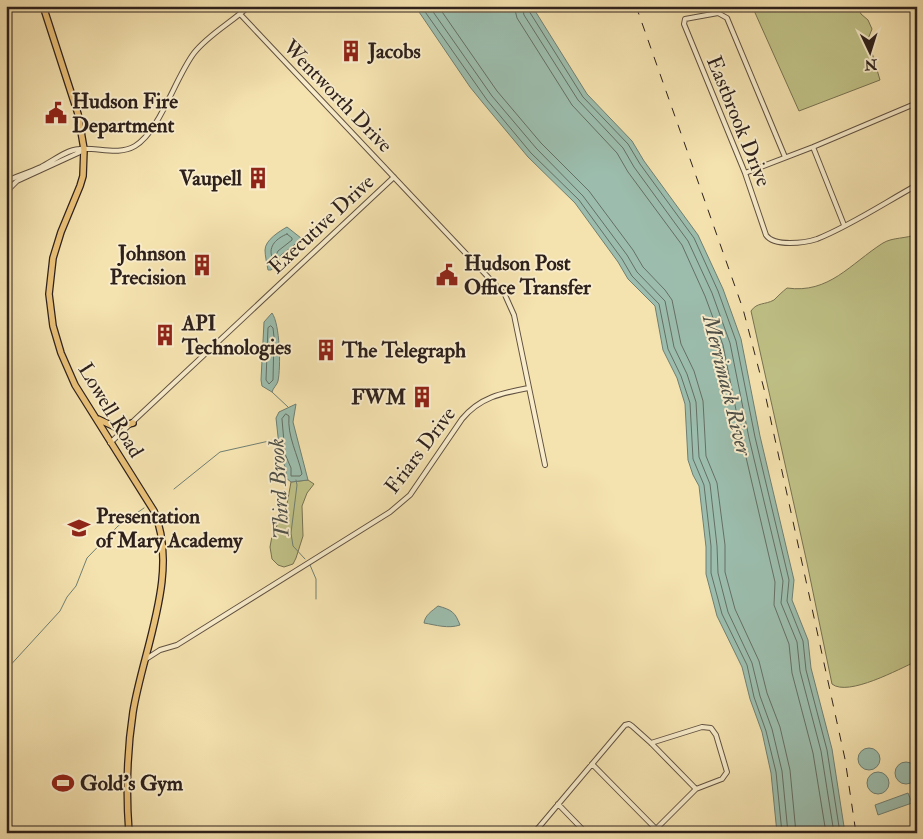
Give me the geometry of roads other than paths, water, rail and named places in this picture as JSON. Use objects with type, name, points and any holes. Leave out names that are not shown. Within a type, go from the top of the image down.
[{"type":"main road","name":"Lowell Road","points":[[43,6],[78,114],[84,148],[83,176],[52,258],[49,294],[53,326],[60,353],[75,385],[149,502],[162,537],[163,569],[150,644],[135,702],[126,793],[129,833]]},
{"type":"main road","points":[[94,417],[115,427],[133,423]]},
{"type":"street","points":[[10,188],[7,181],[40,168],[72,151],[84,148],[120,151],[141,142],[152,130],[180,76],[194,54],[206,41],[249,6]]},
{"type":"street","name":"Eastbrook Drive","points":[[785,157],[726,18],[718,13],[685,19],[684,24],[745,173],[766,235],[778,243],[808,241],[844,225]]},
{"type":"street","name":"Wentworth Drive","points":[[240,14],[394,177]]},
{"type":"street","points":[[745,173],[813,147],[917,103]]},
{"type":"street","points":[[813,147],[844,225],[917,185]]},
{"type":"street","points":[[6,198],[10,188],[21,178],[78,153],[84,148]]},
{"type":"street","name":"Executive Drive","points":[[110,443],[394,177],[507,298],[514,315],[545,465]]},
{"type":"street","name":"Friars Drive","points":[[146,659],[160,650],[177,645],[399,505],[415,488],[462,419],[471,409],[493,396],[528,388]]},
{"type":"street","points":[[150,644],[160,650]]},
{"type":"street","points":[[534,833],[625,725],[629,724],[651,742],[696,789]]},
{"type":"street","points":[[651,742],[702,727],[710,728],[714,731],[727,772],[722,779],[696,789],[652,833]]},
{"type":"street","points":[[592,764],[660,833]]},
{"type":"street","points":[[558,804],[586,833]]},
{"type":"water","name":"Merrimack River","points":[[415,6],[532,6],[587,94],[632,141],[644,161],[698,235],[723,289],[741,339],[760,436],[794,580],[792,600],[808,640],[811,668],[832,749],[845,833],[777,833],[771,773],[762,732],[750,699],[742,667],[717,616],[706,574],[706,547],[699,486],[688,460],[685,404],[677,378],[663,350],[655,306],[628,279],[618,262],[575,203],[528,157],[470,87]]},
{"type":"water","points":[[287,227],[301,238],[281,255],[276,266],[268,270],[265,255],[267,243],[273,236]]},
{"type":"water","points":[[272,313],[277,326],[280,356],[278,381],[272,392],[262,386],[261,380],[264,322]]},
{"type":"water","points":[[296,404],[293,422],[308,480],[291,482],[286,478],[286,469],[280,455],[276,418],[279,412]]},
{"type":"water","points":[[438,606],[452,612],[460,625],[446,627],[424,623],[427,615]]},
{"type":"water","points":[[869,748],[879,755],[880,759],[873,769],[869,770],[859,763],[858,759],[865,749]]},
{"type":"water","points":[[906,762],[916,769],[917,773],[910,783],[906,784],[896,777],[895,773],[902,763]]},
{"type":"water","points":[[878,772],[888,779],[889,783],[882,793],[878,794],[868,787],[867,783],[874,773]]},
{"type":"water","points":[[908,793],[912,803],[878,815],[875,805]]},
{"type":"waterway","name":"Third Brook","points":[[272,392],[288,407]]},
{"type":"waterway","name":"Third Brook","points":[[174,489],[220,452],[278,439]]},
{"type":"waterway","name":"Third Brook","points":[[296,480],[291,533],[293,546],[305,559]]},
{"type":"waterway","name":"Third Brook","points":[[6,670],[60,611],[67,597],[76,586],[87,558],[118,526],[144,508]]},
{"type":"waterway","name":"Third Brook","points":[[310,565],[316,579],[316,599]]},
{"type":"railway","points":[[636,6],[743,309],[764,389],[845,759],[856,833]]},
{"type":"place","name":"Jacobs","points":[[351,51]]},
{"type":"place","name":"Hudson Fire Department","points":[[56,113]]},
{"type":"place","name":"Vaupell","points":[[258,178]]},
{"type":"place","name":"Johnson Precision","points":[[202,265]]},
{"type":"place","name":"Hudson Post Office Transfer","points":[[447,275]]},
{"type":"place","name":"API Technologies","points":[[165,335]]},
{"type":"place","name":"The Telegraph","points":[[326,350]]},
{"type":"place","name":"FWM","points":[[422,397]]},
{"type":"place","name":"Presentation of Mary Academy","points":[[79,528]]},
{"type":"place","name":"Gold's Gym","points":[[63,783]]}]
